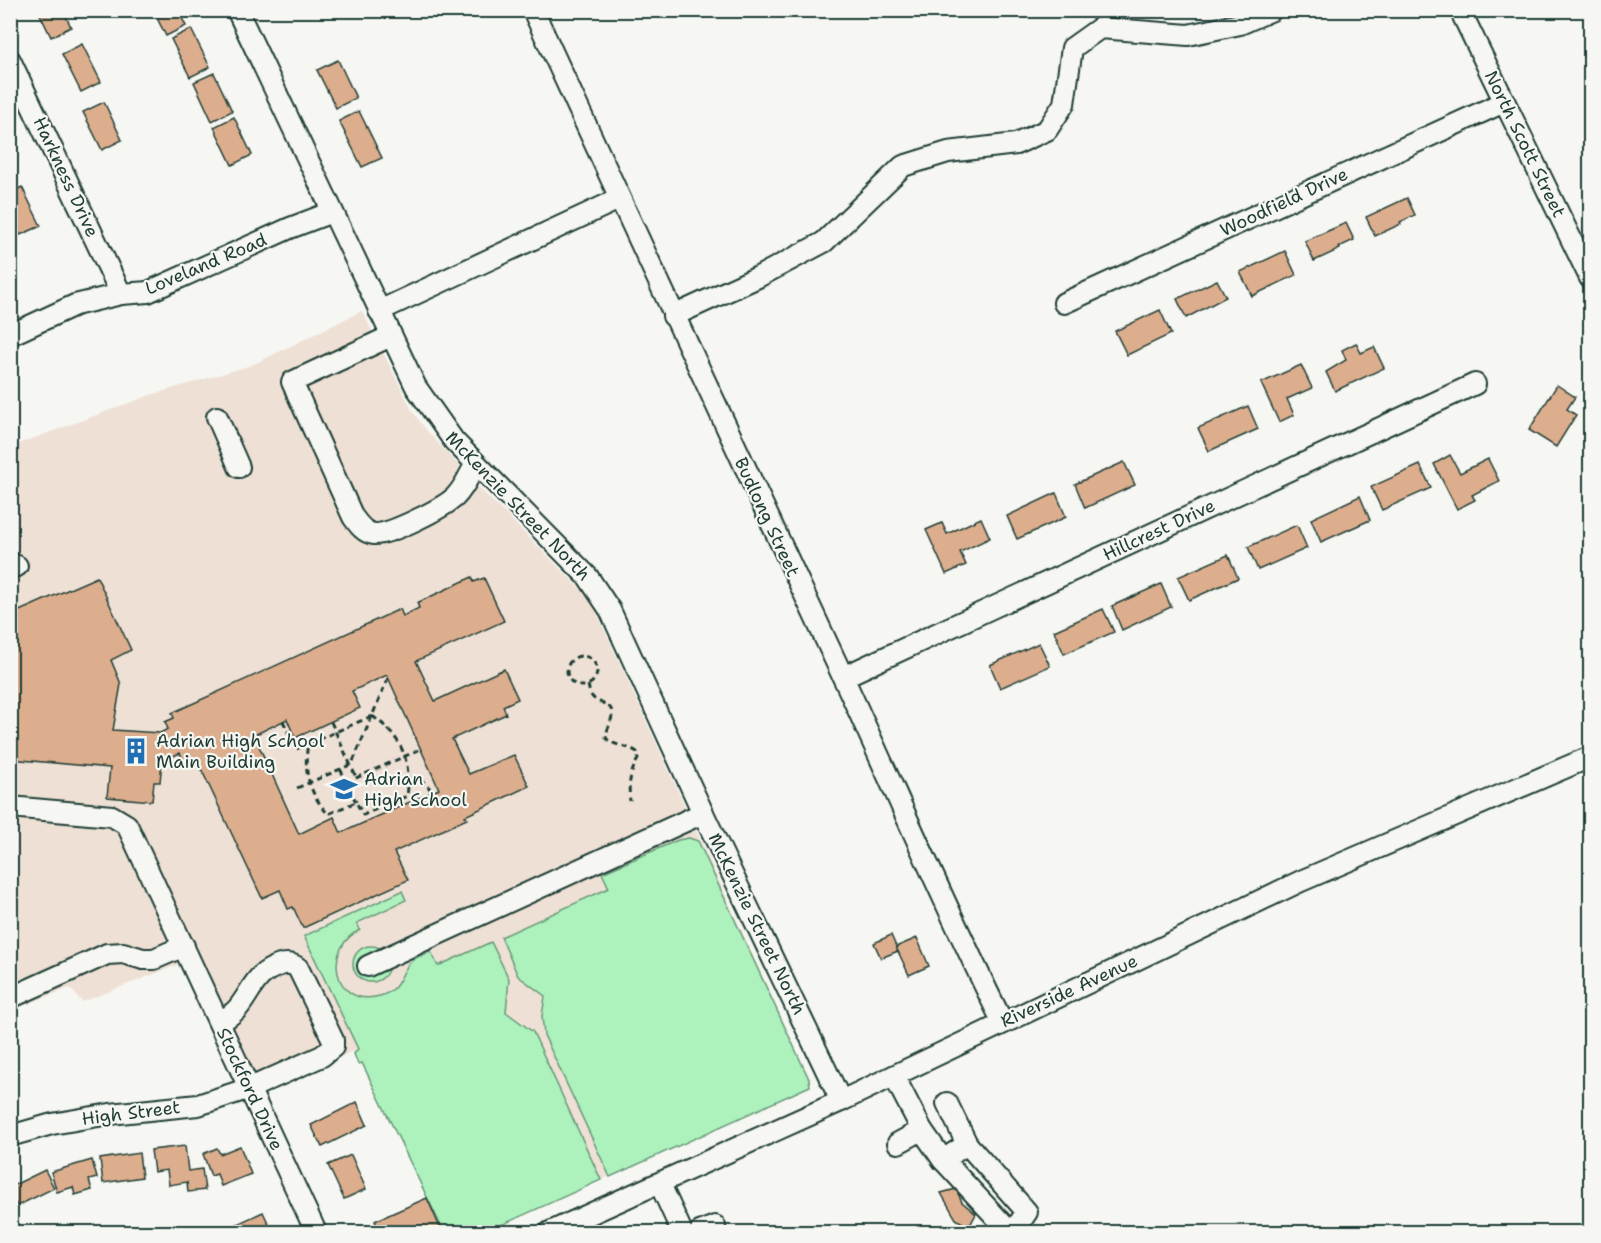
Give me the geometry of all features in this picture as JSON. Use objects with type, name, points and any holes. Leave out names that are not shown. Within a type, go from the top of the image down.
[{"type":"street","name":"McKenzie Street North","points":[[237,10],[416,387],[454,441],[475,465],[530,516],[588,577],[610,610],[703,813],[841,1101]]},
{"type":"street","name":"Budlong Street","points":[[533,10],[673,316],[843,677],[974,966],[1003,1023]]},
{"type":"street","points":[[673,316],[758,277],[824,242],[903,166],[948,152],[1016,144],[1047,130],[1064,104],[1071,48],[1100,28],[1188,35],[1240,24],[1272,10]]},
{"type":"street","name":"North Scott Street","points":[[1460,10],[1590,278]]},
{"type":"street","name":"Harkness Drive","points":[[10,60],[121,294]]},
{"type":"street","name":"Woodfield Drive","points":[[1064,303],[1504,102]]},
{"type":"street","points":[[379,311],[619,199]]},
{"type":"street","name":"Loveland Road","points":[[10,335],[75,305],[121,294],[148,292],[290,228],[332,212]]},
{"type":"street","points":[[391,336],[292,382],[353,517],[367,532],[375,534],[396,528],[441,508],[456,496],[475,465]]},
{"type":"street","name":"Hillcrest Drive","points":[[843,677],[1475,384]]},
{"type":"street","points":[[217,417],[239,467]]},
{"type":"street","name":"Riverside Avenue","points":[[550,1233],[841,1101],[1301,881],[1590,757]]},
{"type":"street","name":"Stockford Drive","points":[[10,807],[112,816],[127,825],[316,1233]]},
{"type":"street","points":[[368,966],[703,813]]},
{"type":"street","points":[[10,998],[106,954],[123,953],[154,960],[184,946]]},
{"type":"street","name":"High Street","points":[[10,1136],[76,1120],[198,1105],[250,1088],[322,1056],[333,1047],[333,1040],[298,968],[286,963],[261,974],[240,1006],[220,1023]]},
{"type":"street","points":[[894,1076],[922,1130],[943,1160],[1012,1233],[1027,1212],[967,1144],[947,1103]]},
{"type":"street","points":[[898,1143],[922,1130]]},
{"type":"street","points":[[943,1160],[967,1144]]},
{"type":"street","points":[[660,1184],[682,1233]]},
{"type":"path","points":[[576,658],[590,659],[596,666],[597,675],[588,685],[578,686],[570,680],[569,665],[576,658]]},
{"type":"path","points":[[297,788],[352,764],[388,678]]},
{"type":"path","points":[[588,685],[591,695],[612,710],[606,738],[611,743],[632,748],[637,752],[638,759],[628,786],[630,801]]},
{"type":"path","points":[[284,721],[296,749],[372,716]]},
{"type":"path","points":[[340,769],[363,814],[406,796],[409,778],[405,755],[393,733],[372,716]]},
{"type":"path","points":[[331,722],[356,778]]},
{"type":"path","points":[[308,744],[306,757],[308,783],[312,793],[328,814],[356,802]]},
{"type":"path","points":[[347,782],[421,749]]},
{"type":"path","points":[[409,778],[420,779],[428,784],[432,792]]},
{"type":"shaded area","name":"Adrian High School","points":[[362,311],[413,412],[427,431],[485,494],[586,594],[597,613],[811,1083],[810,1086],[486,1232],[444,1232],[362,1062],[353,1051],[265,1092],[229,1069],[180,964],[82,1002],[70,988],[11,1010],[10,447],[151,395],[252,365]]},
{"type":"green space","points":[[689,838],[698,841],[809,1079],[810,1086],[610,1177],[544,1035],[542,1016],[545,996],[518,976],[501,937],[609,888],[602,873],[678,840]]},
{"type":"green space","points":[[402,891],[406,900],[357,923],[360,930],[348,938],[337,961],[342,984],[350,992],[361,997],[375,997],[391,991],[408,965],[419,956],[431,952],[438,966],[491,942],[509,979],[506,1012],[533,1032],[601,1180],[486,1232],[444,1232],[362,1063],[358,1064],[354,1054],[358,1049],[304,936]]},
{"type":"green space","points":[[371,946],[383,952],[389,964],[383,976],[371,982],[359,976],[353,964],[359,952]]},
{"type":"building","points":[[38,10],[63,10],[71,27],[51,37]]},
{"type":"building","points":[[153,10],[178,10],[186,26],[166,36]]},
{"type":"building","points":[[191,29],[210,67],[190,77],[171,39]]},
{"type":"building","points":[[82,44],[101,82],[81,92],[62,54]]},
{"type":"building","points":[[338,60],[356,98],[336,108],[317,70]]},
{"type":"building","points":[[214,73],[232,111],[212,121],[194,82]]},
{"type":"building","points":[[104,102],[122,140],[102,150],[83,112]]},
{"type":"building","points":[[359,111],[382,158],[362,167],[339,121]]},
{"type":"building","points":[[234,117],[252,155],[232,165],[214,127]]},
{"type":"building","points":[[22,187],[41,226],[20,235],[10,216],[10,193]]},
{"type":"building","points":[[1407,198],[1415,215],[1375,236],[1366,217]]},
{"type":"building","points":[[1346,223],[1354,240],[1314,261],[1305,241]]},
{"type":"building","points":[[1285,251],[1296,275],[1252,296],[1240,272]]},
{"type":"building","points":[[1217,280],[1226,297],[1186,318],[1177,299]]},
{"type":"building","points":[[1160,310],[1171,334],[1127,355],[1115,331]]},
{"type":"building","points":[[1356,343],[1361,353],[1374,347],[1384,368],[1335,391],[1326,372],[1346,360],[1342,350]]},
{"type":"building","points":[[1301,365],[1312,388],[1287,399],[1294,415],[1279,422],[1261,383]]},
{"type":"building","points":[[1557,385],[1575,397],[1567,409],[1576,415],[1556,447],[1529,430]]},
{"type":"building","points":[[1248,406],[1258,429],[1209,451],[1198,428]]},
{"type":"building","points":[[1450,455],[1460,473],[1488,459],[1499,481],[1472,495],[1475,500],[1457,509],[1434,464]]},
{"type":"building","points":[[1124,462],[1135,485],[1085,508],[1075,484]]},
{"type":"building","points":[[1420,465],[1431,488],[1382,510],[1371,487]]},
{"type":"building","points":[[1056,493],[1066,517],[1017,539],[1007,516]]},
{"type":"building","points":[[1360,496],[1370,520],[1321,542],[1311,519]]},
{"type":"building","points":[[981,518],[990,538],[960,552],[966,565],[946,574],[926,530],[942,523],[947,534]]},
{"type":"building","points":[[1297,525],[1307,548],[1258,570],[1248,547]]},
{"type":"building","points":[[1228,555],[1238,578],[1189,600],[1178,577]]},
{"type":"building","name":"Adrian High School Main Building","points":[[97,577],[131,650],[111,660],[121,684],[113,730],[160,733],[168,729],[165,722],[174,718],[172,713],[400,609],[403,616],[419,608],[417,603],[472,577],[474,582],[484,578],[504,621],[416,661],[435,701],[504,669],[518,699],[503,706],[506,714],[452,739],[469,774],[514,755],[529,786],[465,816],[467,819],[394,852],[408,880],[303,928],[293,907],[288,909],[280,890],[262,898],[197,760],[186,766],[180,753],[162,761],[160,782],[154,782],[152,801],[107,797],[110,768],[10,759],[10,615]],"holes":[[[387,675],[439,789],[341,833],[334,817],[299,834],[254,735],[287,719],[295,738],[360,708],[352,691]]]},
{"type":"building","points":[[1161,584],[1171,607],[1122,630],[1112,606]]},
{"type":"building","points":[[1103,609],[1114,632],[1064,654],[1054,631]]},
{"type":"building","points":[[1039,643],[1050,666],[1000,688],[990,665]]},
{"type":"building","points":[[891,935],[898,951],[881,958],[874,943]]},
{"type":"building","points":[[917,938],[929,966],[909,975],[896,947]]},
{"type":"building","points":[[357,1102],[367,1125],[322,1147],[311,1125]]},
{"type":"building","points":[[185,1146],[188,1171],[202,1169],[205,1190],[188,1192],[187,1182],[169,1185],[167,1170],[154,1172],[151,1150]]},
{"type":"building","points":[[240,1146],[251,1174],[221,1186],[217,1174],[211,1176],[203,1154],[217,1148],[220,1154]]},
{"type":"building","points":[[139,1153],[142,1177],[103,1183],[100,1159]]},
{"type":"building","points":[[351,1155],[366,1189],[344,1199],[328,1165]]},
{"type":"building","points":[[92,1160],[97,1178],[89,1180],[92,1190],[75,1195],[73,1187],[57,1192],[51,1172]]},
{"type":"building","points":[[45,1170],[54,1188],[17,1206],[10,1194],[10,1187]]},
{"type":"building","points":[[956,1189],[962,1202],[976,1214],[969,1227],[956,1219],[941,1193]]},
{"type":"building","points":[[427,1198],[442,1232],[380,1232],[375,1221]]},
{"type":"building","points":[[263,1212],[271,1229],[264,1232],[228,1232],[239,1228],[237,1224]]},
{"type":"place","name":"Adrian High School Main Building","points":[[136,751]]},
{"type":"place","name":"Adrian High School","points":[[344,789]]}]
